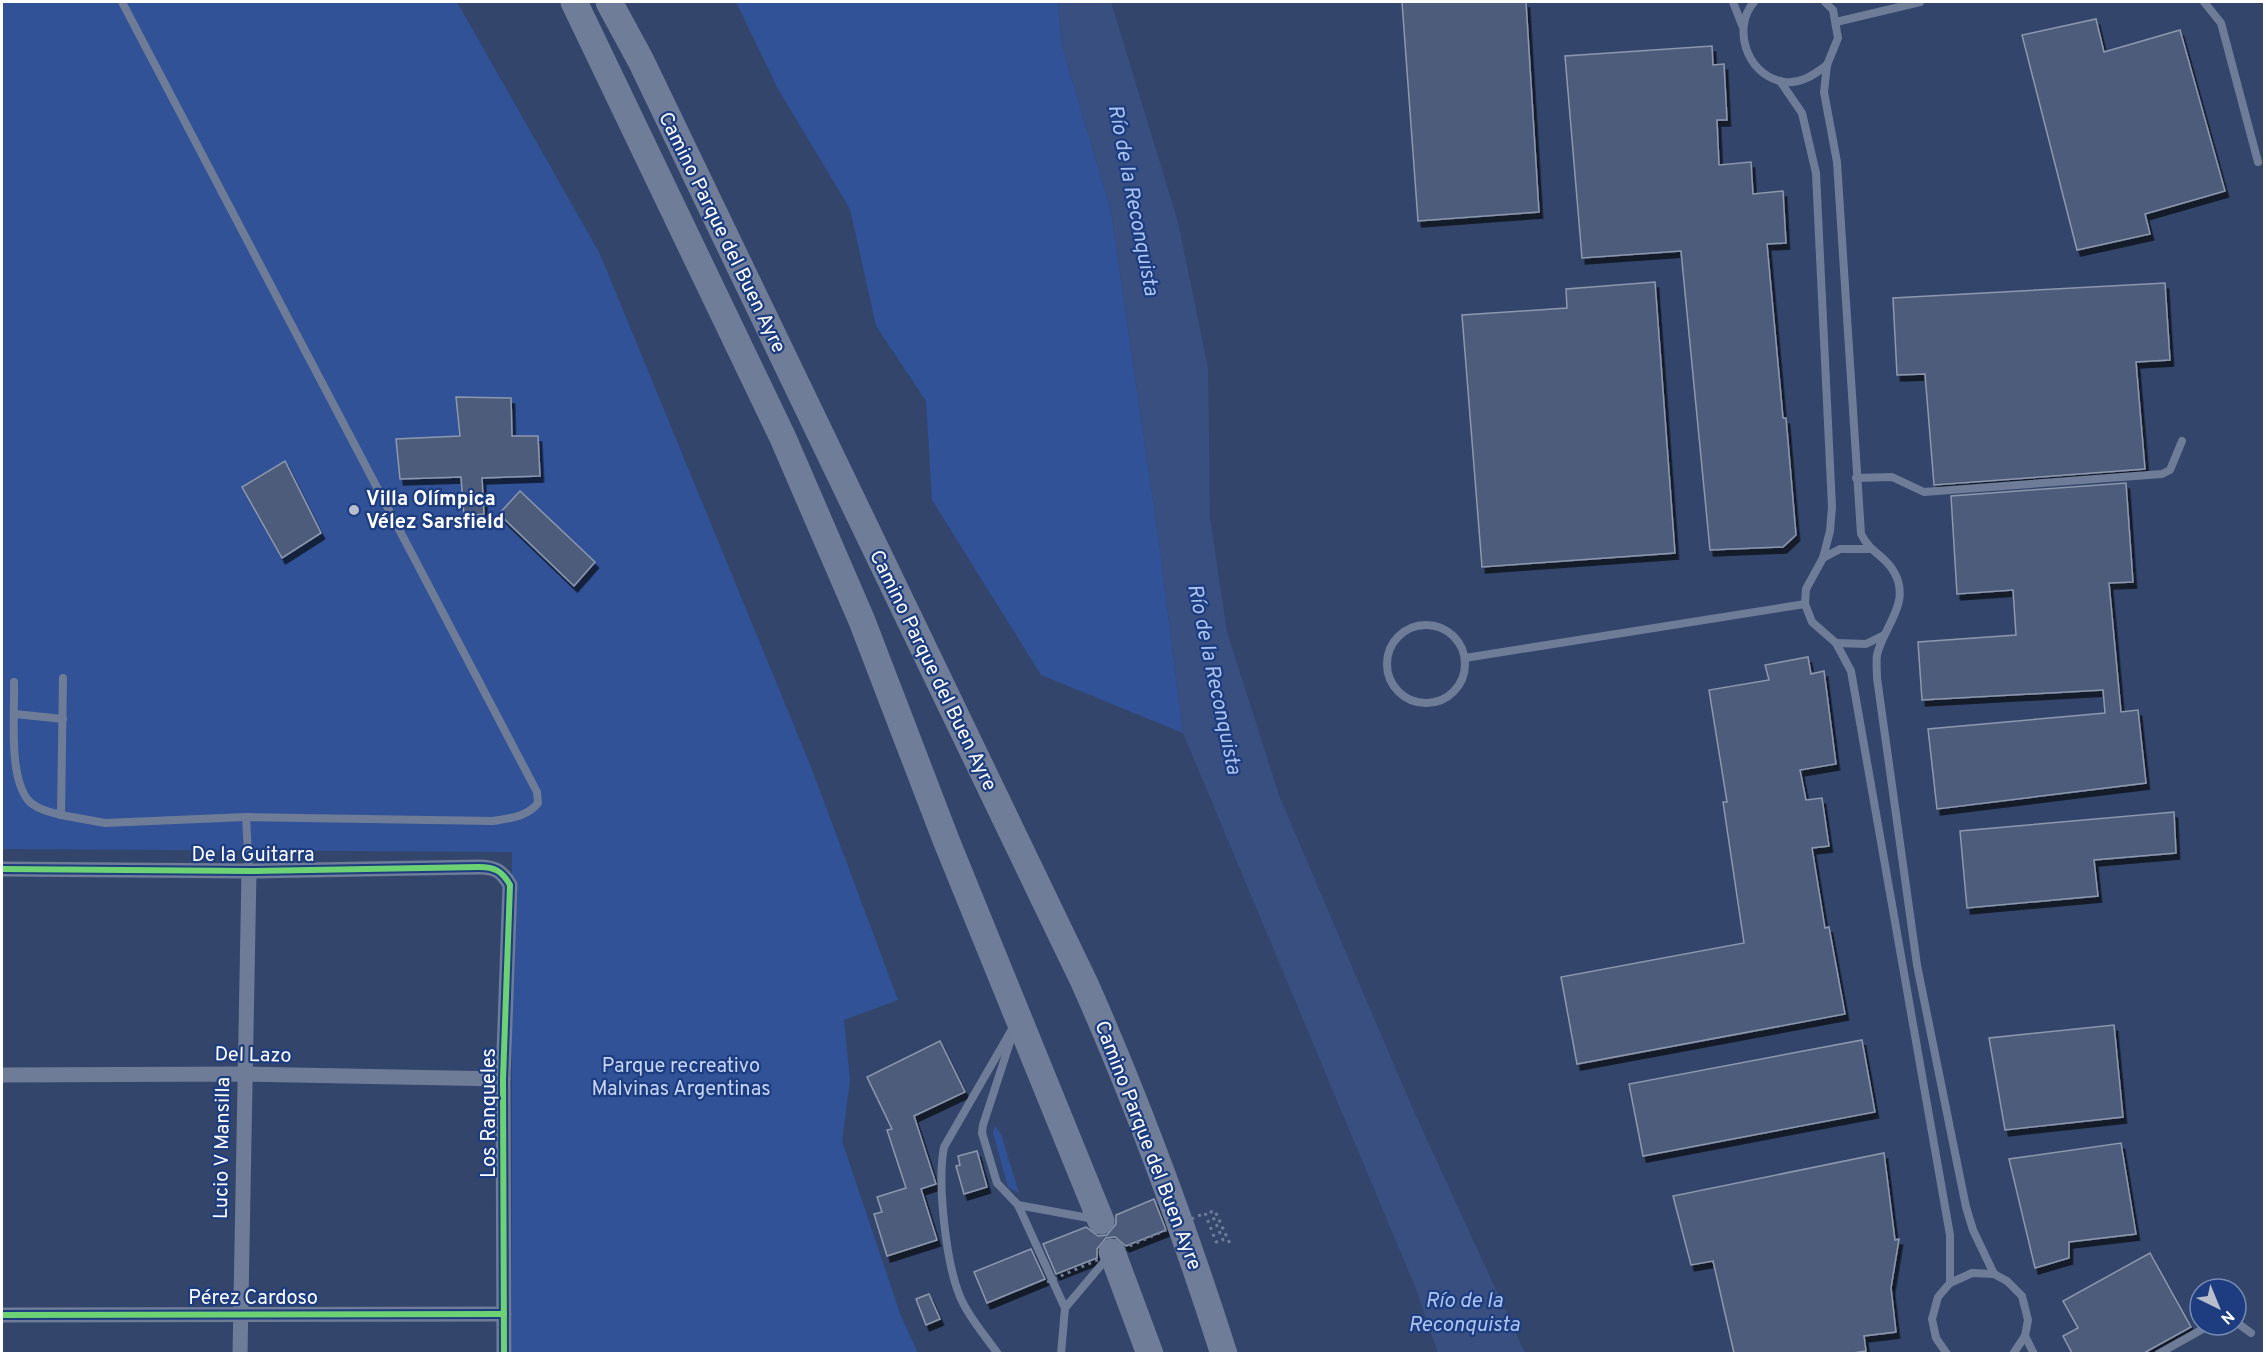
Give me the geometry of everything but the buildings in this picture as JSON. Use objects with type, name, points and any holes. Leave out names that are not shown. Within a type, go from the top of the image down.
[{"type":"highway","name":"Camino Parque del Buen Ayre","points":[[574,2],[797,470],[862,621],[946,840],[1101,1221]]},
{"type":"highway","name":"Camino Parque del Buen Ayre","points":[[609,2],[641,61],[1085,984],[1130,1084],[1179,1212],[1224,1353]]},
{"type":"highway","points":[[1112,1252],[1150,1353]]},
{"type":"street","name":"De la Guitarra","points":[[2,869],[249,871],[493,867],[504,874]]},
{"type":"street","name":"Lucio V Mansilla","points":[[240,1353],[249,871]]},
{"type":"street","name":"Los Ranqueles","points":[[504,874],[510,885],[503,1079],[504,1353]]},
{"type":"street","name":"Del Lazo","points":[[2,1075],[244,1074],[503,1079]]},
{"type":"street","name":"Pérez Cardoso","points":[[2,1315],[504,1314]]},
{"type":"lane","points":[[14,682],[15,760],[22,790],[29,802],[43,810],[61,815],[105,823],[246,817],[493,821],[531,812],[538,803],[537,792],[529,773],[391,516],[123,2]]},
{"type":"lane","points":[[1732,2],[1742,25],[1746,49],[1754,63],[1767,75],[1780,81],[1804,79],[1827,65]]},
{"type":"lane","points":[[1742,25],[1748,9],[1754,2]]},
{"type":"lane","points":[[1825,2],[1833,10],[1838,38],[1827,65],[1824,92],[1837,162],[1861,534],[1868,549],[1890,567],[1899,586],[1899,603],[1895,619],[1884,635],[1877,656],[1877,678],[1917,965],[1966,1207],[1973,1230],[1994,1274]]},
{"type":"lane","points":[[1836,22],[1920,2]]},
{"type":"lane","points":[[2204,2],[2221,23],[2258,162]]},
{"type":"lane","points":[[1780,81],[1802,113],[1816,173],[1832,507],[1830,531],[1823,558],[1806,589],[1805,604],[1812,622],[1836,643],[1851,671],[1950,1235],[1950,1283]]},
{"type":"lane","points":[[1856,478],[1892,477],[1924,492],[2162,474],[2170,470],[2182,441]]},
{"type":"lane","points":[[1823,558],[1840,549],[1868,549]]},
{"type":"lane","points":[[1465,658],[1805,604]]},
{"type":"lane","points":[[1427,624],[1440,627],[1452,634],[1465,658],[1461,682],[1443,699],[1431,703],[1419,703],[1407,699],[1394,687],[1386,670],[1387,656],[1392,643],[1401,633],[1413,626],[1427,624]]},
{"type":"lane","points":[[1836,643],[1866,644],[1884,635]]},
{"type":"lane","points":[[61,815],[63,678]]},
{"type":"lane","points":[[15,714],[63,719]]},
{"type":"lane","points":[[246,817],[249,871]]},
{"type":"lane","points":[[1018,1017],[982,1133],[998,1183],[1018,1205],[1065,1308],[1061,1353]]},
{"type":"lane","points":[[998,1353],[963,1304],[954,1276],[947,1243],[940,1164],[944,1147],[1018,1017]]},
{"type":"lane","points":[[1018,1205],[1101,1221]]},
{"type":"lane","points":[[1065,1308],[1112,1252]]},
{"type":"lane","points":[[1947,1353],[1936,1338],[1932,1319],[1938,1297],[1950,1283],[1972,1272],[1994,1274],[2007,1281],[2022,1296],[2028,1320],[2025,1336],[2013,1353]]},
{"type":"lane","points":[[2025,1336],[2034,1353]]},
{"type":"lane","points":[[2158,1353],[2188,1337]]},
{"type":"path","points":[[1047,1282],[1205,1213],[1216,1242],[1223,1240],[1211,1212],[1215,1211],[1231,1246]]},
{"type":"green space","name":"Villa Olímpica Vélez Sarsfield","points":[[2,2],[457,2],[600,254],[811,767],[898,1000],[844,1020],[850,1080],[842,1141],[901,1316],[918,1353],[512,1353],[512,852],[2,849]]},
{"type":"green space","points":[[736,2],[1058,2],[1062,46],[1111,210],[1159,542],[1183,733],[1041,675],[932,500],[926,401],[876,326],[850,209],[778,89]]},
{"type":"green space","points":[[995,1126],[1001,1134],[1019,1193],[1008,1187],[993,1133]]},
{"type":"water","name":"Río de la Reconquista","points":[[1058,2],[1111,2],[1178,222],[1208,368],[1210,518],[1227,632],[1280,798],[1412,1107],[1525,1353],[1438,1353],[1416,1289],[1183,733],[1159,542],[1111,210],[1062,46]]},
{"type":"cycle path","points":[[2,869],[249,871],[479,867],[494,869],[501,873],[510,885],[503,1079],[504,1354]]},
{"type":"cycle path","points":[[2,1315],[504,1314]]},
{"type":"place","name":"Villa Olímpica Vélez Sarsfield","points":[[354,510]]},
{"type":"park label","name":"Parque recreativo Malvinas Argentinas","points":[[681,1076]]}]
